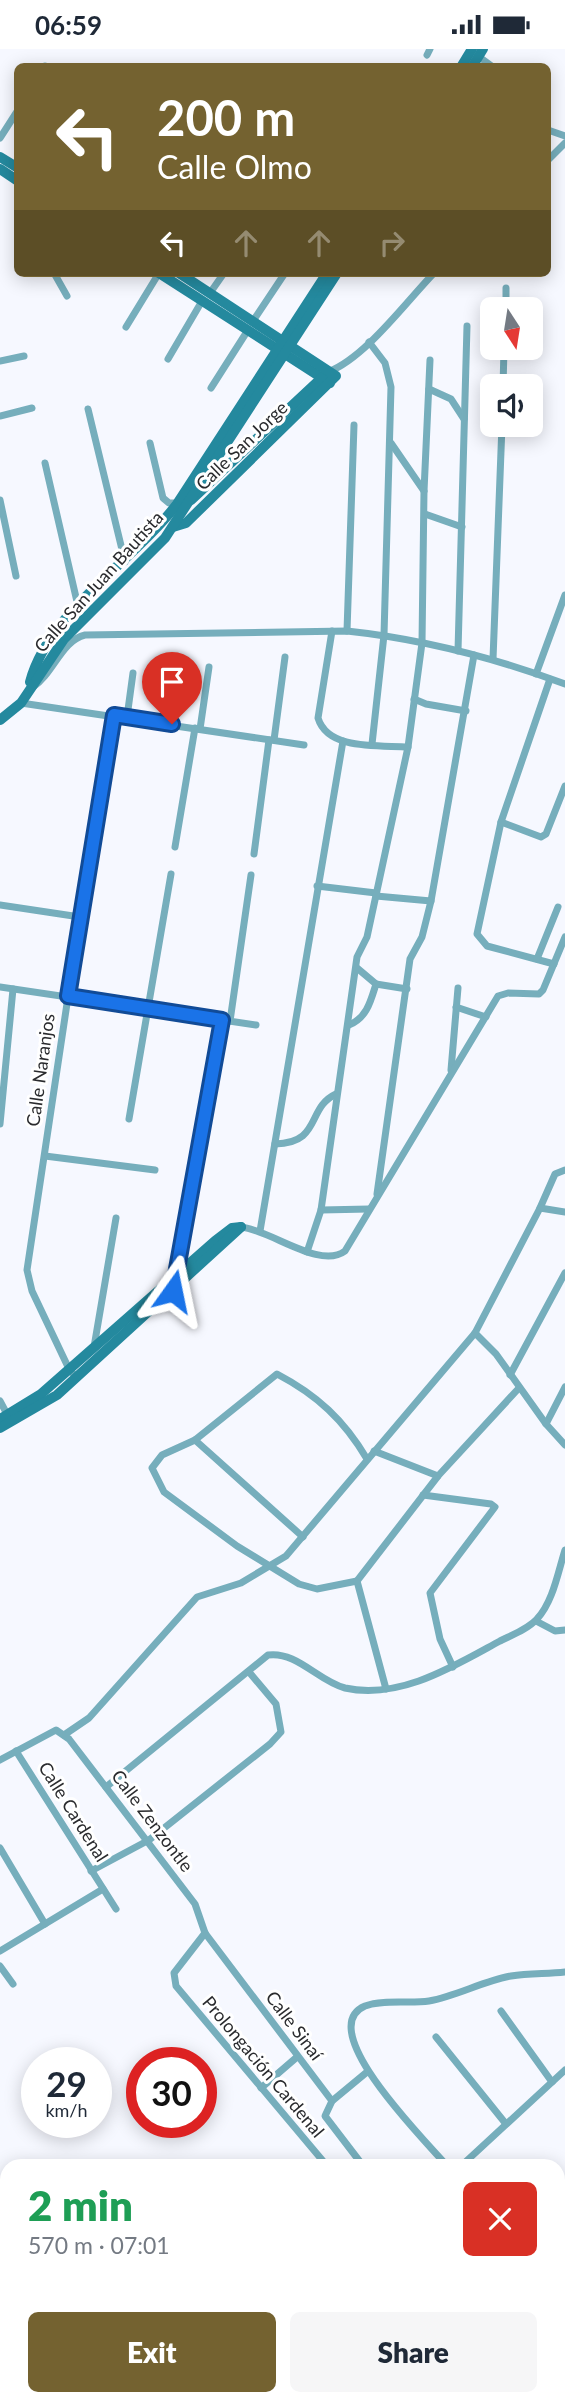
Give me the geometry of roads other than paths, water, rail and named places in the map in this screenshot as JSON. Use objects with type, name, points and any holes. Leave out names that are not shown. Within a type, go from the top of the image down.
[{"type":"main road","points":[[465,63],[478,51]]},
{"type":"main road","points":[[167,277],[206,297],[331,375]]},
{"type":"main road","points":[[184,277],[206,297]]},
{"type":"main road","name":"Calle San Juan Bautista","points":[[28,690],[35,664],[49,641],[79,606],[167,525],[188,502],[325,277]]},
{"type":"main road","name":"Calle San Juan Bautista","points":[[28,690],[64,639],[156,548],[177,504],[334,277]]},
{"type":"main road","name":"Calle San Jorge","points":[[188,502],[199,496],[331,375]]},
{"type":"main road","name":"Calle San Jorge","points":[[167,525],[186,523],[331,375]]},
{"type":"main road","points":[[0,720],[21,703],[28,690]]},
{"type":"main road","points":[[6,1419],[44,1404],[77,1378],[173,1291],[232,1228],[241,1227]]},
{"type":"main road","points":[[0,1428],[6,1419],[34,1399],[178,1275],[217,1245]]},
{"type":"street","points":[[0,138],[14,116]]},
{"type":"street","points":[[551,157],[565,143]]},
{"type":"street","points":[[56,277],[67,296]]},
{"type":"street","points":[[126,327],[157,277]]},
{"type":"street","points":[[168,359],[221,277]]},
{"type":"street","points":[[211,388],[282,277]]},
{"type":"street","points":[[331,375],[369,342],[430,277]]},
{"type":"street","points":[[506,288],[506,297]]},
{"type":"street","points":[[458,651],[467,326]]},
{"type":"street","points":[[369,342],[388,370],[391,387],[384,635],[372,744]]},
{"type":"street","points":[[0,361],[24,356]]},
{"type":"street","points":[[307,1252],[321,1210],[358,952],[367,937],[408,747],[422,643],[424,491],[430,360]]},
{"type":"street","points":[[429,389],[451,399],[465,419]]},
{"type":"street","points":[[0,416],[32,408]]},
{"type":"street","points":[[89,409],[125,562]]},
{"type":"street","points":[[347,631],[355,425]]},
{"type":"street","points":[[493,660],[502,437]]},
{"type":"street","points":[[390,442],[424,491]]},
{"type":"street","points":[[150,443],[163,498],[177,504],[188,502]]},
{"type":"street","points":[[45,463],[79,606]]},
{"type":"street","points":[[0,500],[16,576]]},
{"type":"street","points":[[425,514],[462,527]]},
{"type":"street","points":[[536,674],[561,617],[565,595]]},
{"type":"street","points":[[332,631],[318,718],[324,730],[344,741],[408,747]]},
{"type":"street","points":[[28,690],[44,680],[71,642],[85,635],[332,631],[384,635],[458,651],[565,684]]},
{"type":"street","points":[[377,1194],[410,959],[422,937],[430,901],[474,655]]},
{"type":"street","points":[[254,855],[285,657]]},
{"type":"street","points":[[175,847],[209,667]]},
{"type":"street","points":[[127,717],[133,673]]},
{"type":"street","points":[[550,679],[501,822],[483,901],[478,938],[490,947],[554,964]]},
{"type":"street","points":[[414,699],[426,704],[466,711]]},
{"type":"street","points":[[21,703],[304,745]]},
{"type":"street","name":"Calle Naranjos","points":[[77,1378],[69,1369],[28,1277],[80,917],[114,715]]},
{"type":"street","points":[[260,1231],[317,886],[344,741]]},
{"type":"street","points":[[501,822],[541,837],[546,834],[565,786]]},
{"type":"street","points":[[129,1119],[170,874]]},
{"type":"street","points":[[173,1291],[226,1021],[251,875]]},
{"type":"street","points":[[317,886],[430,901]]},
{"type":"street","points":[[0,905],[80,917]]},
{"type":"street","points":[[537,959],[558,907]]},
{"type":"street","points":[[241,1227],[260,1231],[307,1252],[337,1257],[345,1251],[451,1070],[486,1017],[503,994],[539,994],[565,937]]},
{"type":"street","points":[[357,968],[376,983],[407,989]]},
{"type":"street","points":[[349,1025],[367,1009],[376,983]]},
{"type":"street","points":[[0,987],[256,1025]]},
{"type":"street","points":[[451,1070],[458,988]]},
{"type":"street","points":[[0,1124],[13,989]]},
{"type":"street","points":[[456,1007],[486,1017]]},
{"type":"street","points":[[275,1144],[295,1143],[309,1133],[325,1103],[337,1094]]},
{"type":"street","points":[[45,1156],[155,1170]]},
{"type":"street","points":[[0,1760],[57,1730],[64,1735],[89,1718],[181,1619],[193,1601],[208,1591],[241,1583],[286,1556],[475,1333],[555,1174],[565,1170]]},
{"type":"street","points":[[540,1208],[565,1212]]},
{"type":"street","points":[[321,1210],[369,1209]]},
{"type":"street","points":[[94,1348],[116,1218]]},
{"type":"street","points":[[510,1375],[565,1273]]},
{"type":"street","points":[[475,1333],[546,1425],[565,1445]]},
{"type":"street","points":[[357,1581],[312,1589],[269,1566],[164,1492],[152,1468],[158,1459],[195,1440],[278,1374],[332,1411],[351,1431],[367,1459]]},
{"type":"street","points":[[546,1425],[565,1387]]},
{"type":"street","points":[[386,1689],[357,1590],[357,1581],[438,1476],[519,1388]]},
{"type":"street","points":[[0,1401],[6,1419]]},
{"type":"street","points":[[195,1440],[303,1537]]},
{"type":"street","points":[[374,1451],[438,1476]]},
{"type":"street","points":[[423,1495],[481,1502],[495,1507],[430,1593],[440,1639],[453,1667]]},
{"type":"street","points":[[106,1787],[249,1672],[262,1658],[281,1654],[343,1687],[386,1689],[405,1686],[453,1667],[536,1621],[546,1606],[565,1550]]},
{"type":"street","points":[[536,1621],[555,1631],[565,1630]]},
{"type":"street","points":[[91,1871],[149,1840],[270,1744],[281,1732],[276,1704],[249,1672]]},
{"type":"street","name":"Calle Zenzontle","points":[[64,1735],[149,1840],[195,1904],[205,1933]]},
{"type":"street","name":"Calle Cardenal","points":[[16,1751],[116,1909]]},
{"type":"street","points":[[0,1848],[46,1924]]},
{"type":"street","points":[[0,1951],[103,1889]]},
{"type":"street","name":"Prolongación Cardenal","points":[[205,1933],[174,1973],[176,1986],[321,2159]]},
{"type":"street","name":"Calle Sinaí","points":[[205,1933],[332,2101]]},
{"type":"street","points":[[0,1966],[13,1984]]},
{"type":"street","points":[[441,2159],[367,2072],[358,2056],[352,2030],[356,2014],[366,2006],[430,2001],[511,1976],[565,1972]]},
{"type":"street","points":[[501,2011],[552,2082]]},
{"type":"street","points":[[436,2037],[506,2124]]},
{"type":"street","points":[[261,2088],[297,2057]]},
{"type":"street","points":[[469,2159],[565,2070]]},
{"type":"street","points":[[357,2159],[327,2122],[326,2109],[367,2072]]}]
